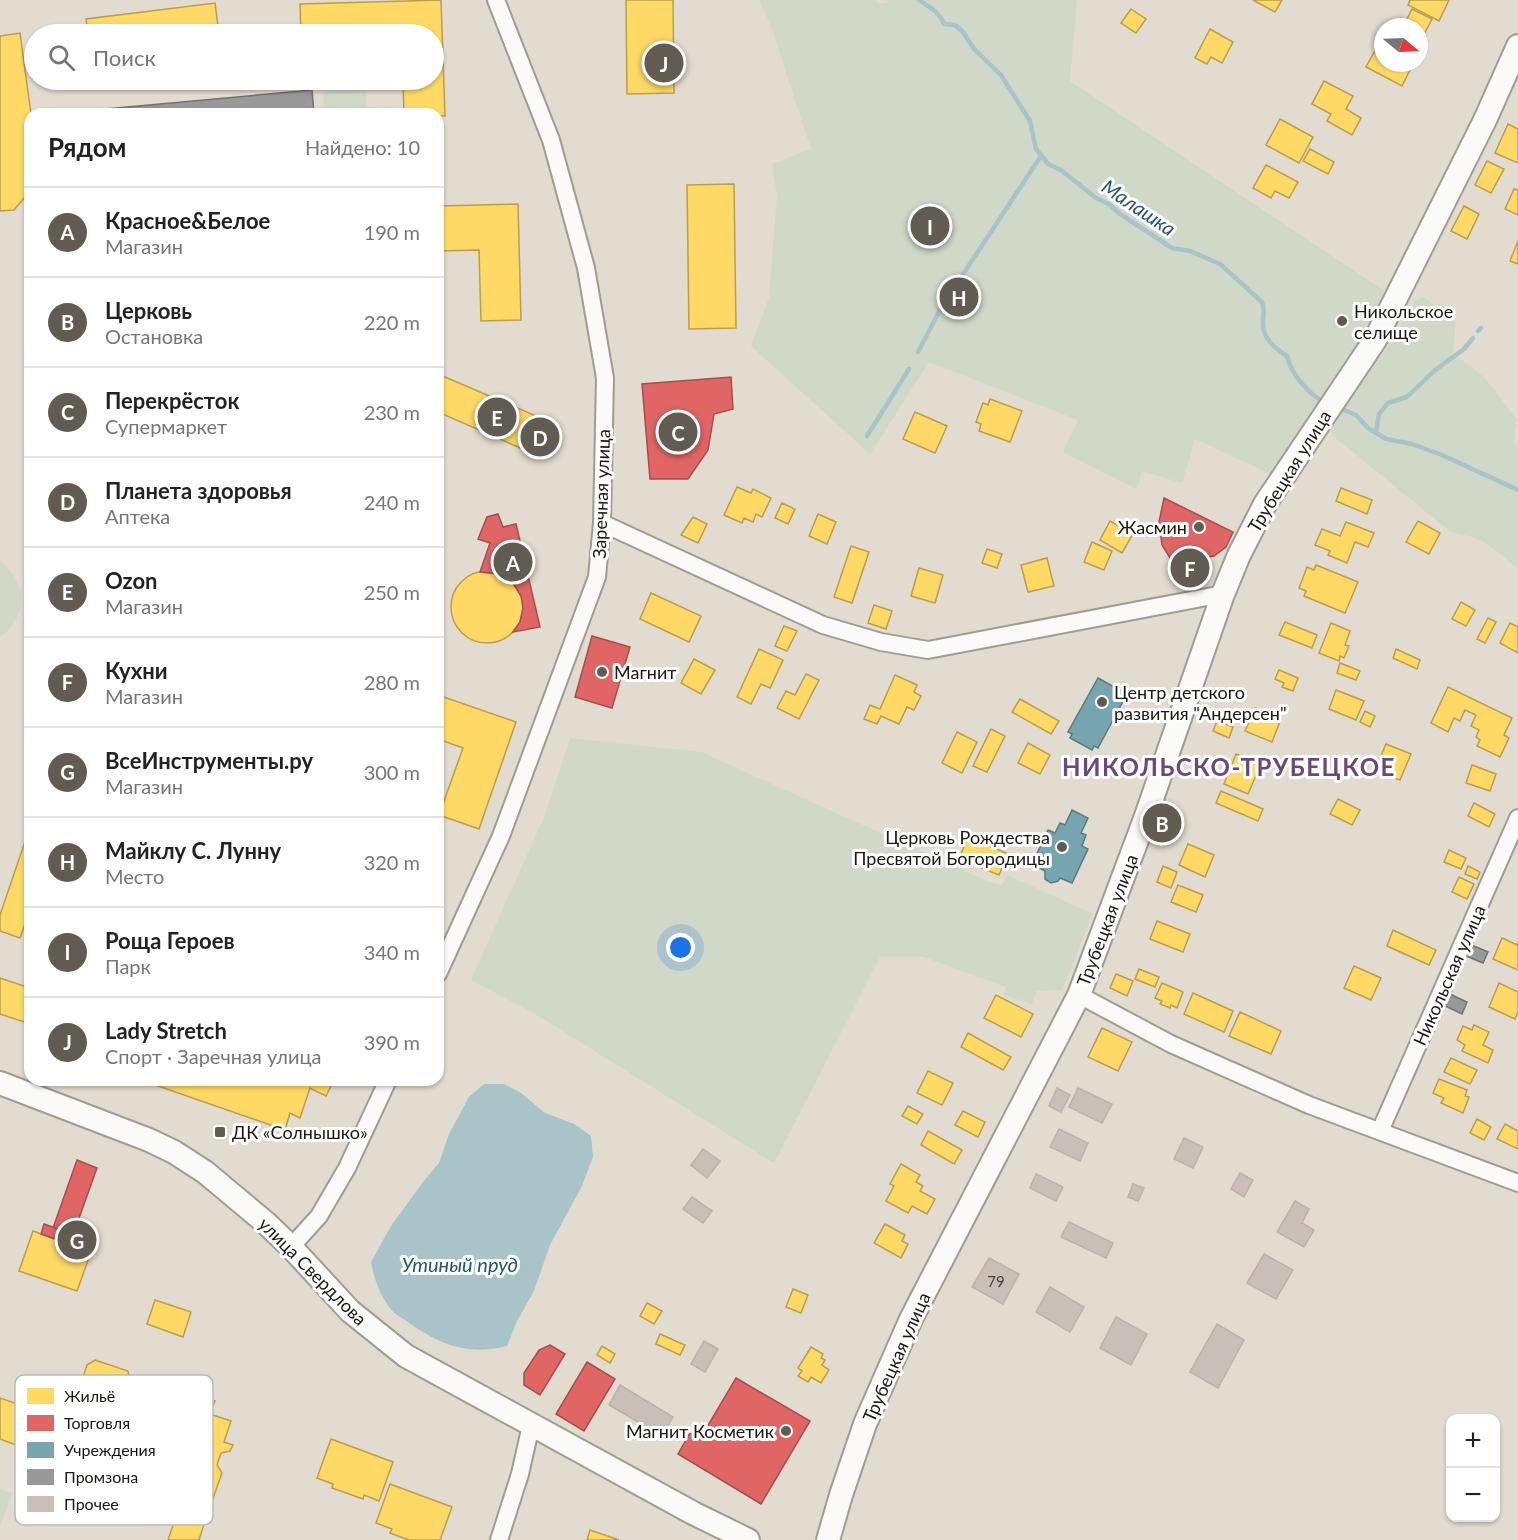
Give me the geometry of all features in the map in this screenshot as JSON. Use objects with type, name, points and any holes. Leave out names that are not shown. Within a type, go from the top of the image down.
[{"type":"main road","name":"Трубецкая улица","points":[[828,1540],[865,1424],[911,1318],[1079,994],[1143,825],[1223,594],[1239,555],[1265,504],[1375,340],[1518,46]]},
{"type":"main road","name":"улица Свердлова","points":[[0,1083],[150,1140],[174,1152],[205,1172],[291,1247],[350,1311],[406,1356],[703,1518],[748,1540]]},
{"type":"street","name":"Заречная улица","points":[[444,961],[501,836],[597,577],[602,524],[605,378],[586,267],[551,140],[496,0]]},
{"type":"street","points":[[602,524],[823,625],[881,642],[928,650],[1223,594]]},
{"type":"street","name":"Никольская улица","points":[[1380,1131],[1518,818]]},
{"type":"street","points":[[1079,994],[1182,1048],[1309,1105],[1518,1183]]},
{"type":"street","points":[[291,1247],[319,1215],[342,1178],[385,1086]]},
{"type":"street","points":[[499,1540],[520,1474],[531,1425]]},
{"type":"green space","points":[[759,0],[875,0],[879,4],[890,2],[888,0],[1077,0],[1070,81],[1392,296],[1275,476],[1195,439],[1182,483],[1142,471],[1137,489],[1063,452],[1078,420],[929,362],[870,454],[751,346],[769,298],[777,196],[772,164],[811,149],[772,29]]},
{"type":"green space","points":[[323,90],[363,90],[366,92],[367,108],[324,108]]},
{"type":"green space","points":[[1423,297],[1456,321],[1453,353],[1485,378],[1517,420],[1513,443],[1518,448],[1518,569],[1495,549],[1481,541],[1451,532],[1332,435],[1331,426],[1387,348],[1415,301]]},
{"type":"green space","points":[[0,561],[16,579],[21,599],[16,619],[0,637]]},
{"type":"green space","points":[[570,738],[701,752],[989,882],[1002,885],[1007,875],[1093,914],[1062,990],[1037,991],[1032,1004],[1004,995],[1006,987],[924,957],[880,957],[774,1163],[537,1015],[471,980],[545,815]]},
{"type":"green space","points":[[0,1489],[12,1493],[0,1527]]},
{"type":"water","name":"Утиный пруд","points":[[484,1084],[504,1084],[521,1093],[545,1113],[574,1124],[591,1136],[593,1157],[582,1186],[550,1245],[534,1291],[517,1321],[507,1346],[480,1350],[455,1346],[431,1337],[396,1314],[380,1292],[371,1262],[391,1226],[439,1163],[449,1134],[469,1097]]},
{"type":"building: Жильё","points":[[441,0],[442,24],[301,24],[300,4]]},
{"type":"building: Жильё","points":[[626,0],[673,0],[674,93],[627,94]]},
{"type":"building: Жильё","points":[[1253,0],[1282,0],[1275,12]]},
{"type":"building: Жильё","points":[[1410,0],[1449,0],[1439,21],[1408,5]]},
{"type":"building: Жильё","points":[[215,3],[218,24],[87,24],[86,19]]},
{"type":"building: Жильё","points":[[1131,9],[1146,19],[1136,33],[1121,23]]},
{"type":"building: Жильё","points":[[1412,9],[1432,19],[1428,27],[1428,18],[1408,18]]},
{"type":"building: Жильё","points":[[1210,29],[1233,42],[1222,63],[1211,57],[1207,64],[1195,58]]},
{"type":"building: Жильё","points":[[20,33],[24,62],[24,90],[28,90],[30,108],[24,108],[24,198],[14,210],[0,211],[0,36]]},
{"type":"building: Жильё","points":[[1374,53],[1374,71],[1366,67]]},
{"type":"building: Жильё","points":[[1375,72],[1409,72],[1402,86]]},
{"type":"building: Жильё","points":[[1324,81],[1353,96],[1346,109],[1361,118],[1352,135],[1327,121],[1331,114],[1312,104]]},
{"type":"building: Жильё","points":[[444,87],[445,116],[444,108],[404,108],[403,90],[444,90]]},
{"type":"building: Жильё","points":[[1280,119],[1313,137],[1299,163],[1266,145]]},
{"type":"building: Жильё","points":[[1508,124],[1518,129],[1518,163],[1495,153]]},
{"type":"building: Жильё","points":[[1310,149],[1334,162],[1328,174],[1303,161]]},
{"type":"building: Жильё","points":[[1487,161],[1504,169],[1491,193],[1475,185]]},
{"type":"building: Жильё","points":[[1266,165],[1298,182],[1289,198],[1275,191],[1271,198],[1253,188]]},
{"type":"building: Жильё","points":[[734,184],[736,328],[689,329],[687,185]]},
{"type":"building: Жильё","points":[[1514,189],[1518,190],[1518,215],[1505,209]]},
{"type":"building: Жильё","points":[[518,204],[521,320],[481,321],[479,250],[444,251],[444,206]]},
{"type":"building: Жильё","points":[[1464,206],[1479,214],[1467,239],[1451,231]]},
{"type":"building: Жильё","points":[[1518,241],[1518,264],[1510,261]]},
{"type":"building: Жильё","points":[[444,377],[557,425],[543,458],[444,415]]},
{"type":"building: Жильё","points":[[990,399],[1022,411],[1010,442],[979,431],[981,424],[976,422],[983,403],[988,405]]},
{"type":"building: Жильё","points":[[915,412],[947,426],[935,453],[903,439]]},
{"type":"building: Жильё","points":[[737,487],[751,493],[753,489],[771,498],[762,517],[756,514],[753,522],[744,518],[742,523],[724,515]]},
{"type":"building: Жильё","points":[[1341,488],[1372,500],[1367,514],[1336,501]]},
{"type":"building: Жильё","points":[[782,503],[795,509],[788,524],[775,518]]},
{"type":"building: Жильё","points":[[818,514],[836,522],[827,544],[809,536]]},
{"type":"building: Жильё","points":[[693,517],[707,524],[698,543],[681,535]]},
{"type":"building: Жильё","points":[[1110,521],[1133,534],[1122,553],[1100,540]]},
{"type":"building: Жильё","points":[[1418,521],[1440,533],[1429,554],[1406,542]]},
{"type":"building: Жильё","points":[[1346,522],[1374,533],[1368,547],[1355,542],[1347,563],[1328,555],[1330,551],[1315,545],[1322,529],[1340,536]]},
{"type":"building: Жильё","points":[[1092,542],[1112,551],[1104,570],[1084,562]]},
{"type":"building: Жильё","points":[[851,546],[869,552],[852,603],[834,597]]},
{"type":"building: Жильё","points":[[987,549],[1002,554],[997,568],[982,563]]},
{"type":"building: Жильё","points":[[1047,558],[1054,586],[1028,592],[1021,565]]},
{"type":"building: Жильё","points":[[1316,565],[1358,582],[1345,613],[1304,596],[1306,591],[1299,588],[1307,567],[1314,570]]},
{"type":"building: Жильё","points":[[919,568],[943,575],[935,603],[911,596]]},
{"type":"building: Жильё","points":[[487,571],[507,577],[517,587],[523,607],[517,627],[507,637],[487,643],[467,637],[457,627],[451,607],[457,587],[467,577]]},
{"type":"building: Жильё","points":[[651,593],[701,616],[689,642],[640,619]]},
{"type":"building: Жильё","points":[[1461,602],[1475,610],[1466,626],[1452,619]]},
{"type":"building: Жильё","points":[[874,605],[892,611],[886,629],[868,623]]},
{"type":"building: Жильё","points":[[1488,618],[1496,622],[1485,643],[1477,639]]},
{"type":"building: Жильё","points":[[1285,622],[1317,635],[1312,648],[1279,635]]},
{"type":"building: Жильё","points":[[1331,623],[1350,631],[1345,645],[1349,646],[1344,658],[1340,656],[1339,661],[1319,653]]},
{"type":"building: Жильё","points":[[1510,623],[1518,627],[1518,653],[1500,643]]},
{"type":"building: Жильё","points":[[784,626],[797,631],[787,651],[775,646]]},
{"type":"building: Жильё","points":[[759,649],[783,660],[770,688],[761,684],[751,704],[737,697]]},
{"type":"building: Жильё","points":[[1396,649],[1420,660],[1417,669],[1393,658]]},
{"type":"building: Жильё","points":[[694,659],[715,670],[701,694],[681,683]]},
{"type":"building: Жильё","points":[[1340,663],[1360,671],[1356,680],[1337,673]]},
{"type":"building: Жильё","points":[[1279,670],[1298,678],[1293,691],[1282,687],[1284,683],[1275,679]]},
{"type":"building: Жильё","points":[[806,674],[819,680],[799,719],[777,708],[786,691],[795,695]]},
{"type":"building: Жильё","points":[[895,675],[917,685],[914,692],[921,696],[914,710],[907,707],[899,724],[881,716],[877,724],[864,719],[870,705],[880,709]]},
{"type":"building: Жильё","points":[[1448,687],[1512,718],[1504,735],[1509,738],[1500,757],[1477,746],[1480,740],[1476,737],[1479,730],[1471,726],[1476,715],[1465,710],[1460,721],[1454,718],[1448,732],[1431,723]]},
{"type":"building: Жильё","points":[[1336,690],[1364,701],[1356,720],[1329,709]]},
{"type":"building: Жильё","points":[[444,697],[516,722],[479,829],[444,817],[444,801],[463,748],[444,741]]},
{"type":"building: Жильё","points":[[1020,699],[1059,721],[1051,734],[1012,712]]},
{"type":"building: Жильё","points":[[1255,708],[1281,719],[1272,742],[1245,731]]},
{"type":"building: Жильё","points":[[1365,711],[1375,716],[1370,727],[1360,722]]},
{"type":"building: Жильё","points":[[1217,721],[1233,727],[1229,738],[1213,731]]},
{"type":"building: Жильё","points":[[991,729],[1005,736],[987,772],[973,766]]},
{"type":"building: Жильё","points":[[957,732],[977,742],[962,773],[942,763]]},
{"type":"building: Жильё","points":[[1028,743],[1050,755],[1040,774],[1018,763]]},
{"type":"building: Жильё","points":[[1386,744],[1411,754],[1400,780],[1375,770]]},
{"type":"building: Жильё","points":[[1236,754],[1261,764],[1248,794],[1224,784]]},
{"type":"building: Жильё","points":[[1472,765],[1496,774],[1490,791],[1466,783]]},
{"type":"building: Жильё","points":[[1221,791],[1263,809],[1258,821],[1216,803]]},
{"type":"building: Жильё","points":[[1338,799],[1360,810],[1352,825],[1330,814]]},
{"type":"building: Жильё","points":[[1474,803],[1495,814],[1489,827],[1468,816]]},
{"type":"building: Жильё","points":[[968,837],[1008,854],[999,875],[972,864],[974,859],[961,854]]},
{"type":"building: Жильё","points":[[1188,844],[1214,855],[1205,877],[1179,865]]},
{"type":"building: Жильё","points":[[24,845],[24,927],[20,938],[0,931],[0,915]]},
{"type":"building: Жильё","points":[[1449,850],[1466,858],[1461,869],[1444,862]]},
{"type":"building: Жильё","points":[[1163,866],[1177,872],[1171,888],[1157,882]]},
{"type":"building: Жильё","points":[[1468,866],[1480,872],[1477,879],[1465,874]]},
{"type":"building: Жильё","points":[[1459,877],[1474,884],[1467,899],[1452,892]]},
{"type":"building: Жильё","points":[[1178,885],[1203,895],[1196,912],[1171,902]]},
{"type":"building: Жильё","points":[[1157,921],[1190,934],[1183,952],[1150,939]]},
{"type":"building: Жильё","points":[[1393,930],[1436,950],[1429,965],[1387,946]]},
{"type":"building: Жильё","points":[[1502,938],[1517,945],[1518,942],[1518,970],[1493,959]]},
{"type":"building: Жильё","points":[[1354,966],[1381,978],[1371,1000],[1344,988]]},
{"type":"building: Жильё","points":[[1139,969],[1159,977],[1155,987],[1135,979]]},
{"type":"building: Жильё","points":[[1116,974],[1133,981],[1127,996],[1110,988]]},
{"type":"building: Жильё","points":[[0,978],[24,986],[24,1022],[0,1014]]},
{"type":"building: Жильё","points":[[1162,983],[1183,992],[1177,1008],[1160,1004],[1162,1001],[1155,998]]},
{"type":"building: Жильё","points":[[1499,983],[1518,992],[1518,1012],[1515,1019],[1489,1007]]},
{"type":"building: Жильё","points":[[1193,993],[1233,1011],[1224,1032],[1184,1014]]},
{"type":"building: Жильё","points":[[996,995],[1033,1014],[1021,1037],[984,1018]]},
{"type":"building: Жильё","points":[[1240,1012],[1281,1031],[1271,1054],[1229,1036]]},
{"type":"building: Жильё","points":[[1474,1025],[1489,1032],[1483,1045],[1493,1050],[1488,1063],[1462,1051],[1465,1045],[1457,1040],[1463,1026],[1472,1030]]},
{"type":"building: Жильё","points":[[1102,1028],[1132,1042],[1118,1071],[1088,1057]]},
{"type":"building: Жильё","points":[[968,1033],[1011,1057],[1003,1070],[961,1047]]},
{"type":"building: Жильё","points":[[1451,1058],[1477,1070],[1470,1084],[1444,1072]]},
{"type":"building: Жильё","points":[[928,1071],[953,1083],[942,1105],[917,1093]]},
{"type":"building: Жильё","points":[[1439,1079],[1467,1090],[1465,1096],[1469,1097],[1463,1113],[1441,1103],[1444,1098],[1433,1093]]},
{"type":"building: Жильё","points":[[158,1086],[331,1086],[326,1096],[310,1088],[300,1118],[290,1113],[285,1130]]},
{"type":"building: Жильё","points":[[908,1106],[923,1114],[917,1124],[902,1116]]},
{"type":"building: Жильё","points":[[963,1111],[985,1122],[978,1137],[955,1125]]},
{"type":"building: Жильё","points":[[1477,1119],[1491,1127],[1484,1140],[1470,1133]]},
{"type":"building: Жильё","points":[[1505,1124],[1518,1131],[1518,1149],[1497,1139]]},
{"type":"building: Жильё","points":[[928,1131],[962,1150],[954,1164],[921,1145]]},
{"type":"building: Жильё","points":[[901,1164],[920,1175],[916,1182],[923,1186],[920,1191],[935,1199],[927,1214],[912,1206],[908,1213],[886,1201],[894,1186],[890,1184]]},
{"type":"building: Жильё","points":[[885,1224],[905,1235],[902,1241],[908,1244],[901,1258],[874,1243]]},
{"type":"building: Жильё","points":[[33,1231],[91,1252],[77,1291],[19,1271]]},
{"type":"building: Жильё","points":[[793,1289],[808,1295],[801,1313],[786,1307]]},
{"type":"building: Жильё","points":[[155,1300],[191,1312],[183,1337],[147,1324]]},
{"type":"building: Жильё","points":[[647,1303],[662,1311],[654,1324],[640,1316]]},
{"type":"building: Жильё","points":[[660,1334],[685,1345],[680,1355],[656,1344]]},
{"type":"building: Жильё","points":[[602,1346],[615,1354],[610,1363],[597,1355]]},
{"type":"building: Жильё","points":[[811,1347],[823,1354],[821,1358],[825,1360],[822,1365],[829,1370],[821,1383],[811,1377],[808,1382],[798,1376],[802,1371],[798,1368]]},
{"type":"building: Жильё","points":[[95,1360],[128,1371],[129,1375],[84,1375],[87,1365]]},
{"type":"building: Жильё","points":[[0,1398],[15,1403],[15,1445],[0,1439]]},
{"type":"building: Жильё","points":[[213,1415],[231,1421],[224,1442],[233,1445],[230,1451],[221,1453],[217,1465],[222,1473],[213,1498]]},
{"type":"building: Жильё","points":[[331,1439],[393,1462],[379,1501],[364,1495],[363,1499],[332,1488],[333,1484],[317,1478]]},
{"type":"building: Жильё","points":[[390,1484],[452,1507],[440,1540],[409,1540],[390,1533],[392,1529],[376,1523]]},
{"type":"building: Жильё","points":[[173,1525],[204,1525],[199,1540],[168,1540]]},
{"type":"building: Жильё","points":[[590,1530],[619,1540],[587,1540]]},
{"type":"building: Торговля","points":[[731,377],[733,409],[714,414],[708,450],[688,479],[650,479],[642,384]]},
{"type":"building: Торговля","points":[[1164,498],[1233,532],[1226,547],[1214,556],[1204,558],[1194,581],[1175,566],[1162,545],[1159,522]]},
{"type":"building: Торговля","points":[[498,514],[503,527],[516,524],[540,627],[513,632],[520,622],[523,608],[521,596],[511,580],[500,574],[480,572],[490,543],[478,539],[487,517]]},
{"type":"building: Торговля","name":"Магнит","points":[[592,636],[630,647],[612,708],[575,697]]},
{"type":"building: Торговля","points":[[77,1160],[97,1168],[73,1235],[53,1228]]},
{"type":"building: Торговля","points":[[44,1224],[87,1239],[83,1249],[41,1234]]},
{"type":"building: Торговля","points":[[550,1345],[565,1354],[540,1395],[524,1385],[524,1373],[539,1350]]},
{"type":"building: Торговля","points":[[587,1362],[615,1379],[584,1431],[556,1414]]},
{"type":"building: Торговля","points":[[736,1378],[810,1421],[761,1504],[678,1454],[690,1433],[700,1439]]},
{"type":"building: Учреждения","points":[[1098,678],[1127,694],[1098,748],[1094,746],[1092,750],[1070,738],[1072,734],[1068,732]]},
{"type":"building: Учреждения","name":"Церковь Рождества Пресвятой Богородицы","points":[[1072,810],[1088,818],[1081,833],[1086,835],[1082,846],[1088,849],[1072,883],[1060,878],[1051,883],[1045,879],[1045,871],[1032,864],[1048,830],[1055,833],[1060,823],[1065,825]]},
{"type":"building: Промзона","points":[[312,90],[314,108],[117,108]]},
{"type":"building: Промзона","points":[[1469,944],[1488,952],[1483,963],[1464,955]]},
{"type":"building: Промзона","points":[[1450,994],[1467,1002],[1462,1014],[1445,1006]]},
{"type":"building: Прочее","points":[[1057,1088],[1070,1095],[1061,1112],[1049,1106]]},
{"type":"building: Прочее","points":[[1078,1088],[1112,1104],[1102,1123],[1069,1107]]},
{"type":"building: Прочее","points":[[1059,1129],[1088,1143],[1080,1161],[1050,1147]]},
{"type":"building: Прочее","points":[[1184,1138],[1203,1147],[1193,1168],[1174,1159]]},
{"type":"building: Прочее","points":[[703,1149],[720,1161],[707,1178],[691,1165]]},
{"type":"building: Прочее","points":[[1240,1173],[1253,1180],[1244,1197],[1231,1189]]},
{"type":"building: Прочее","points":[[1036,1174],[1063,1187],[1056,1201],[1030,1188]]},
{"type":"building: Прочее","points":[[1133,1184],[1144,1188],[1138,1201],[1128,1197]]},
{"type":"building: Прочее","points":[[692,1197],[712,1211],[703,1223],[683,1209]]},
{"type":"building: Прочее","points":[[1295,1201],[1309,1209],[1302,1223],[1314,1230],[1304,1247],[1277,1232]]},
{"type":"building: Прочее","points":[[1069,1222],[1113,1243],[1106,1258],[1061,1237]]},
{"type":"building: Прочее","points":[[1264,1254],[1293,1270],[1276,1299],[1247,1283]]},
{"type":"building: Прочее","points":[[989,1258],[1019,1274],[1003,1304],[972,1287]]},
{"type":"building: Прочее","points":[[1050,1287],[1084,1307],[1070,1332],[1036,1312]]},
{"type":"building: Прочее","points":[[1116,1317],[1147,1334],[1131,1365],[1100,1348]]},
{"type":"building: Прочее","points":[[1217,1324],[1244,1340],[1218,1388],[1190,1372]]},
{"type":"building: Прочее","points":[[704,1341],[718,1349],[705,1372],[691,1364]]},
{"type":"building: Прочее","points":[[620,1385],[673,1417],[662,1436],[609,1405]]},
{"type":"waterway","name":"Малашка","points":[[919,0],[937,13],[944,24],[955,25],[963,32],[974,49],[1001,75],[1030,121],[1036,149],[1048,164],[1061,170],[1096,198],[1109,204],[1120,214],[1172,248],[1190,251],[1220,264],[1262,302],[1264,333],[1273,346],[1287,356],[1302,384],[1326,403]]},
{"type":"waterway","points":[[918,352],[942,306],[1041,156]]},
{"type":"waterway","points":[[1478,331],[1481,328]]},
{"type":"waterway","points":[[1376,432],[1379,414],[1388,403],[1407,397],[1434,371],[1464,349],[1473,338]]},
{"type":"waterway","points":[[867,436],[909,369]]},
{"type":"waterway","name":"Малашка","points":[[1337,407],[1356,415],[1368,428],[1386,439],[1412,444],[1442,455],[1518,490]]},
{"type":"place","name":"Lady Stretch","points":[[664,63]]},
{"type":"place","name":"Роща Героев","points":[[930,226]]},
{"type":"place","name":"Майклу С. Лунну","points":[[959,297]]},
{"type":"place","name":"Никольское селище","points":[[1342,321]]},
{"type":"place","name":"Ozon","points":[[497,417]]},
{"type":"place","name":"Перекрёсток","points":[[678,432]]},
{"type":"place","name":"Планета здоровья","points":[[540,437]]},
{"type":"place","name":"Жасмин","points":[[1199,527]]},
{"type":"place","name":"Красное&Белое","points":[[513,562]]},
{"type":"place","name":"Кухни","points":[[1190,568]]},
{"type":"place","name":"Магнит","points":[[602,672]]},
{"type":"place","name":"Центр детского развития \"Андерсен\"","points":[[1102,702]]},
{"type":"place","name":"Церковь","points":[[1162,823]]},
{"type":"place","name":"Церковь Рождества Пресвятой Богородицы","points":[[1062,847]]},
{"type":"place","name":"ДК «Солнышко»","points":[[220,1132]]},
{"type":"place","name":"ВсеИнструменты.ру","points":[[77,1240]]},
{"type":"place","name":"Магнит Косметик","points":[[786,1431]]},
{"type":"district","name":"НИКОЛЬСКО-ТРУБЕЦКОЕ","points":[[1229,766]]}]
